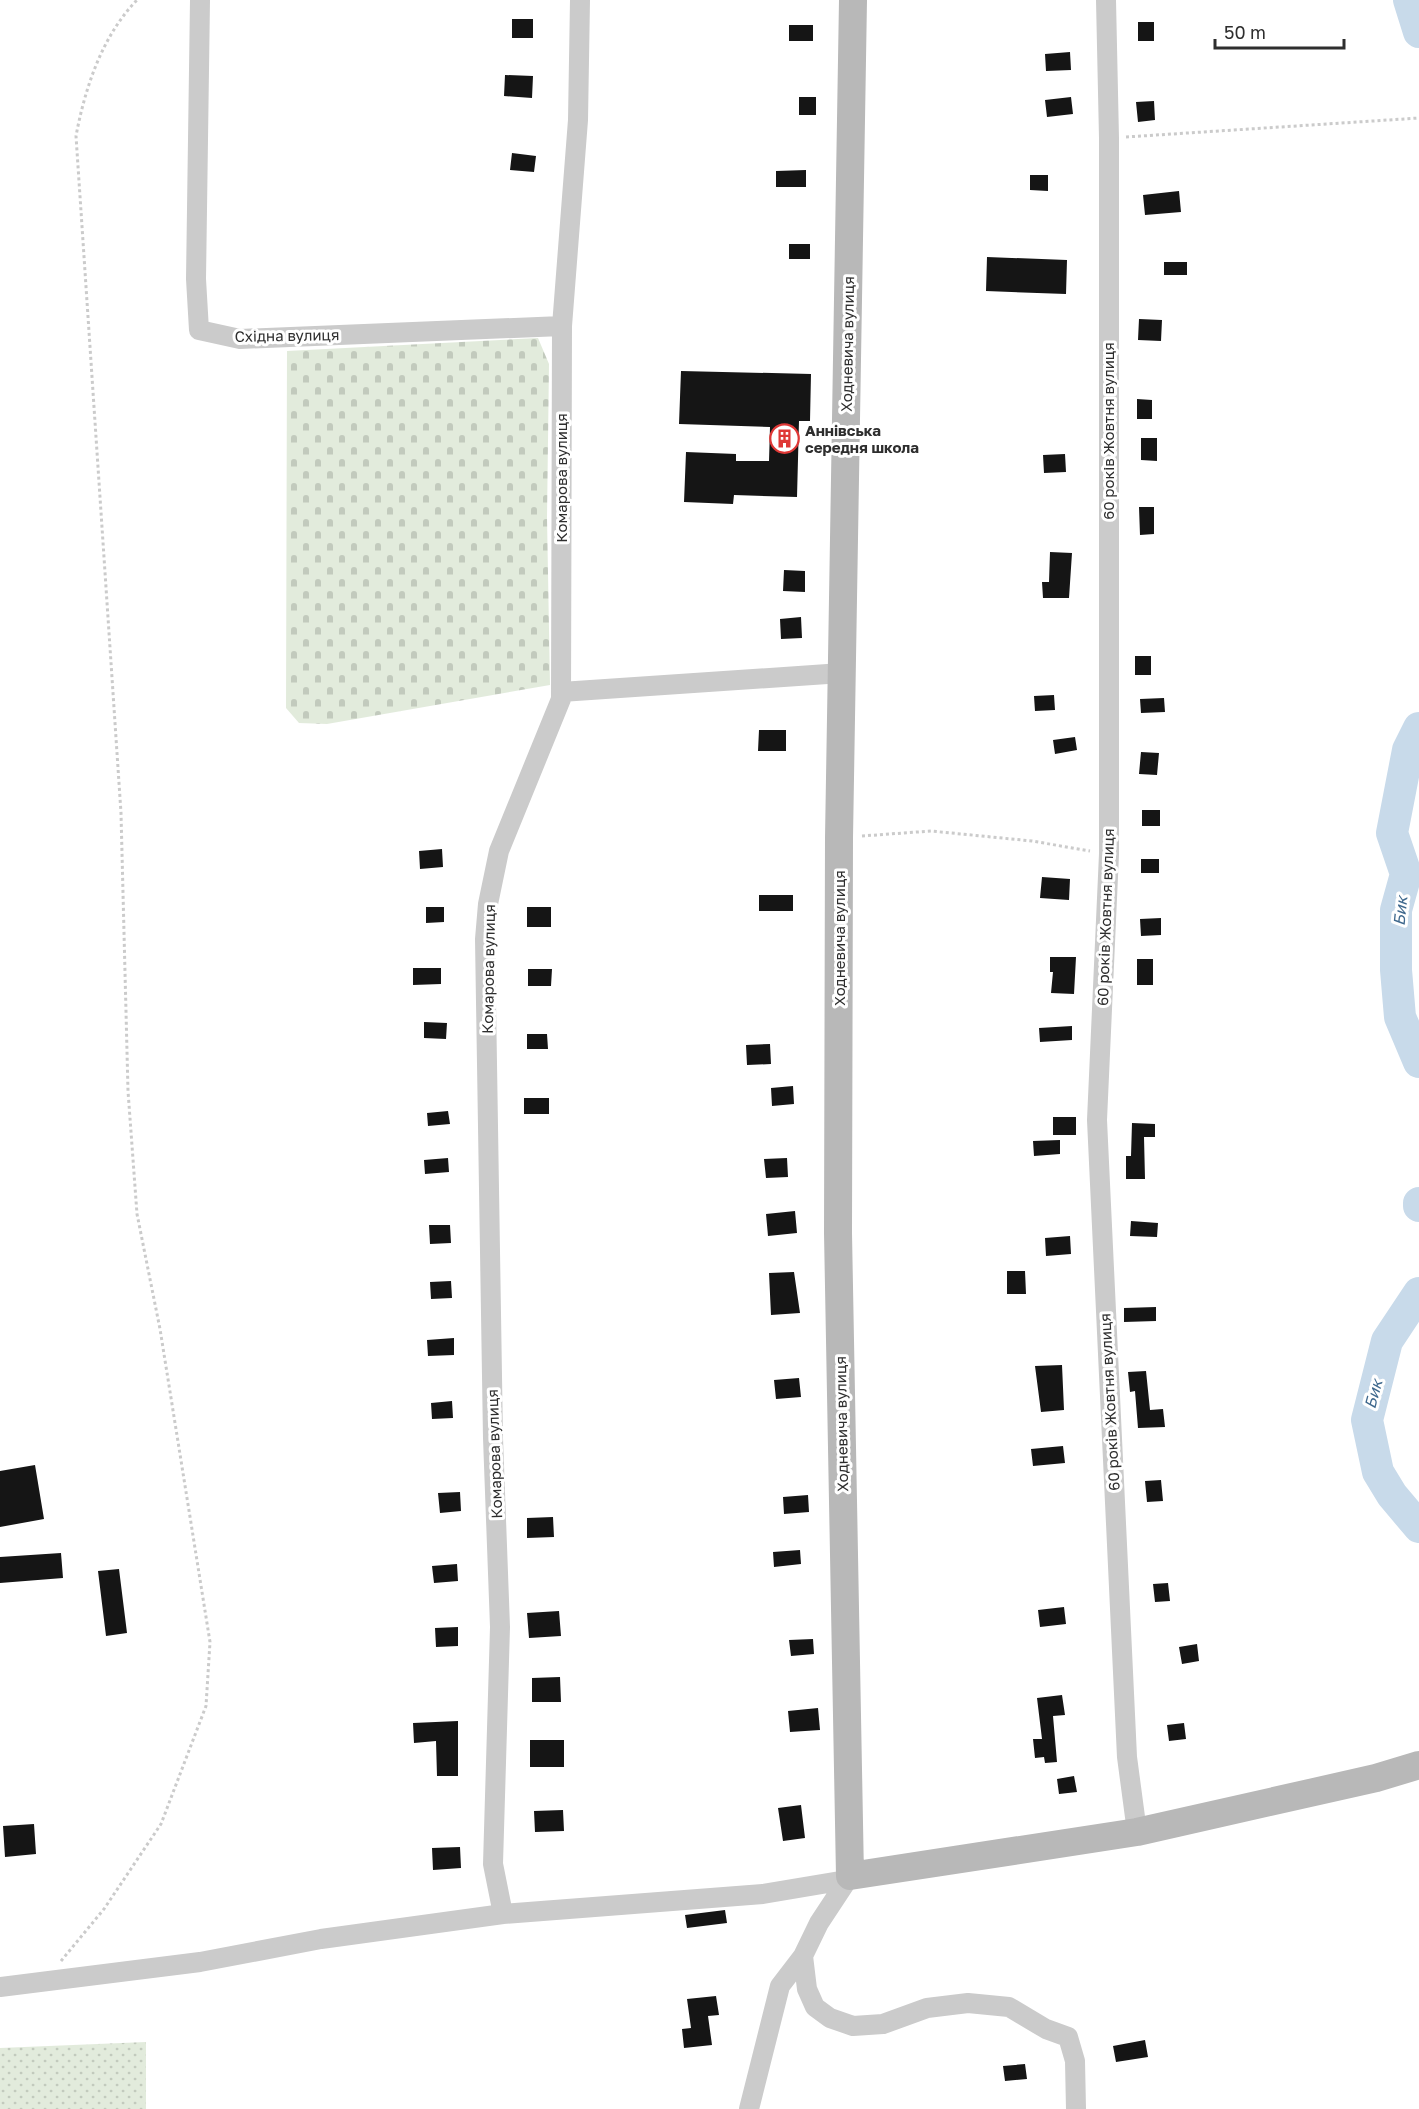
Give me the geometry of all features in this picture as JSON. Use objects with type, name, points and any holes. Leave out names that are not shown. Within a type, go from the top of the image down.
[{"type":"main road","name":"Ходневича вулиця","points":[[848,1878],[838,1233],[839,838],[853,0]]},
{"type":"main road","points":[[848,1878],[1137,1832],[1376,1778],[1419,1765]]},
{"type":"street","name":"Східна вулиця","points":[[200,0],[196,279],[199,330],[240,339],[562,326]]},
{"type":"street","name":"Комарова вулиця","points":[[503,1914],[494,1864],[500,1627],[493,1426],[485,939],[488,904],[499,851],[561,699],[562,326],[578,120],[580,0]]},
{"type":"street","name":"60 років Жовтня вулиця","points":[[1106,0],[1109,138],[1109,854],[1097,1120],[1127,1757],[1137,1832]]},
{"type":"street","points":[[561,692],[842,673]]},
{"type":"street","points":[[0,1988],[200,1962],[321,1939],[503,1914],[763,1894],[848,1878]]},
{"type":"street","points":[[749,2109],[780,1986],[803,1956],[819,1923],[848,1878]]},
{"type":"street","points":[[803,1956],[807,1989],[815,2007],[830,2018],[853,2026],[883,2024],[927,2008],[968,2003],[1009,2007],[1046,2029],[1068,2037],[1075,2061],[1076,2109]]},
{"type":"path","points":[[43,1983],[104,1909],[161,1824],[206,1706],[210,1642],[160,1329],[137,1214],[128,1091],[121,813],[76,136],[84,92],[119,18],[137,0]]},
{"type":"path","points":[[1109,138],[1419,118]]},
{"type":"path","points":[[839,838],[931,831],[1032,841],[1109,854]]},
{"type":"green space","points":[[538,338],[549,364],[547,518],[550,685],[327,724],[299,723],[286,708],[287,351]]},
{"type":"green space","points":[[146,2042],[146,2109],[0,2109],[0,2048]]},
{"type":"building","points":[[512,19],[533,19],[533,38],[512,38]]},
{"type":"building","points":[[1138,22],[1154,22],[1154,41],[1138,41]]},
{"type":"building","points":[[789,25],[813,25],[813,41],[789,41]]},
{"type":"building","points":[[1070,52],[1071,70],[1046,71],[1045,54]]},
{"type":"building","points":[[505,75],[533,76],[532,98],[504,96]]},
{"type":"building","points":[[799,97],[816,97],[816,115],[799,115]]},
{"type":"building","points":[[1071,97],[1073,114],[1047,117],[1045,100]]},
{"type":"building","points":[[1154,101],[1155,120],[1138,122],[1136,102]]},
{"type":"building","points":[[512,153],[536,156],[534,172],[510,170]]},
{"type":"building","points":[[806,170],[806,187],[776,187],[776,171]]},
{"type":"building","points":[[1030,175],[1048,175],[1048,191],[1030,190]]},
{"type":"building","points":[[1179,191],[1181,212],[1145,215],[1143,195]]},
{"type":"building","points":[[789,244],[810,244],[810,259],[789,259]]},
{"type":"building","points":[[987,257],[1067,260],[1066,294],[986,291]]},
{"type":"building","points":[[1164,262],[1187,262],[1187,275],[1164,275]]},
{"type":"building","points":[[1139,319],[1162,320],[1161,341],[1138,340]]},
{"type":"building","name":"Аннівська середня школа","points":[[681,371],[811,374],[810,421],[799,421],[797,497],[734,495],[733,504],[684,502],[686,452],[736,454],[736,461],[769,461],[770,427],[679,424]]},
{"type":"building","points":[[1137,399],[1152,400],[1152,419],[1137,419]]},
{"type":"building","points":[[1141,438],[1157,438],[1157,461],[1141,460]]},
{"type":"building","points":[[1065,454],[1066,472],[1044,473],[1043,455]]},
{"type":"building","points":[[1139,507],[1154,507],[1154,534],[1140,535]]},
{"type":"building","points":[[1050,552],[1072,553],[1069,598],[1043,598],[1042,582],[1049,582]]},
{"type":"building","points":[[784,570],[805,571],[805,592],[783,591]]},
{"type":"building","points":[[801,617],[802,638],[781,639],[780,619]]},
{"type":"building","points":[[1135,656],[1151,656],[1151,675],[1135,675]]},
{"type":"building","points":[[1054,695],[1055,710],[1035,711],[1034,696]]},
{"type":"building","points":[[1164,698],[1165,712],[1141,713],[1140,699]]},
{"type":"building","points":[[759,730],[786,730],[786,751],[758,751]]},
{"type":"building","points":[[1075,737],[1077,750],[1055,754],[1053,740]]},
{"type":"building","points":[[1141,752],[1159,753],[1157,775],[1139,774]]},
{"type":"building","points":[[1142,810],[1160,810],[1160,826],[1142,826]]},
{"type":"building","points":[[442,849],[443,867],[420,869],[419,851]]},
{"type":"building","points":[[1141,859],[1159,859],[1159,873],[1141,873]]},
{"type":"building","points":[[1042,877],[1070,879],[1069,900],[1040,898]]},
{"type":"building","points":[[759,895],[793,895],[793,911],[759,911]]},
{"type":"building","points":[[426,907],[444,907],[444,922],[426,923]]},
{"type":"building","points":[[527,907],[551,907],[551,927],[527,927]]},
{"type":"building","points":[[1161,918],[1161,935],[1141,936],[1140,919]]},
{"type":"building","points":[[1050,957],[1076,957],[1074,994],[1051,993],[1053,972],[1050,972]]},
{"type":"building","points":[[1137,959],[1153,959],[1153,985],[1137,985]]},
{"type":"building","points":[[413,968],[441,968],[441,984],[413,985]]},
{"type":"building","points":[[528,969],[552,969],[551,986],[528,986]]},
{"type":"building","points":[[424,1022],[447,1023],[446,1039],[424,1038]]},
{"type":"building","points":[[1072,1026],[1072,1040],[1040,1042],[1039,1028]]},
{"type":"building","points":[[527,1034],[547,1034],[548,1049],[527,1049]]},
{"type":"building","points":[[770,1044],[771,1064],[747,1065],[746,1045]]},
{"type":"building","points":[[793,1086],[794,1104],[772,1106],[771,1088]]},
{"type":"building","points":[[524,1098],[549,1098],[549,1114],[524,1114]]},
{"type":"building","points":[[448,1111],[450,1124],[428,1126],[427,1113]]},
{"type":"building","points":[[1053,1117],[1076,1117],[1076,1135],[1053,1135]]},
{"type":"building","points":[[1132,1123],[1155,1124],[1155,1137],[1144,1137],[1145,1179],[1126,1179],[1126,1156],[1131,1156]]},
{"type":"building","points":[[1060,1140],[1060,1154],[1034,1156],[1033,1141]]},
{"type":"building","points":[[448,1158],[449,1172],[425,1174],[424,1160]]},
{"type":"building","points":[[787,1158],[788,1177],[766,1178],[764,1159]]},
{"type":"building","points":[[795,1211],[797,1233],[768,1236],[766,1214]]},
{"type":"building","points":[[1131,1221],[1158,1223],[1157,1237],[1130,1236]]},
{"type":"building","points":[[429,1225],[450,1225],[451,1243],[430,1244]]},
{"type":"building","points":[[1070,1236],[1071,1254],[1046,1256],[1045,1238]]},
{"type":"building","points":[[1007,1271],[1025,1271],[1026,1294],[1007,1294]]},
{"type":"building","points":[[794,1272],[800,1313],[771,1315],[769,1273]]},
{"type":"building","points":[[451,1281],[452,1298],[431,1299],[430,1282]]},
{"type":"building","points":[[1156,1307],[1156,1321],[1124,1322],[1124,1308]]},
{"type":"building","points":[[454,1338],[454,1355],[428,1356],[427,1340]]},
{"type":"building","points":[[1062,1365],[1064,1410],[1041,1412],[1035,1366]]},
{"type":"building","points":[[1146,1371],[1150,1410],[1163,1409],[1165,1427],[1138,1428],[1135,1391],[1130,1392],[1128,1372]]},
{"type":"building","points":[[799,1378],[801,1397],[776,1399],[774,1380]]},
{"type":"building","points":[[452,1401],[453,1418],[432,1419],[431,1403]]},
{"type":"building","points":[[1063,1446],[1065,1463],[1033,1466],[1031,1449]]},
{"type":"building","points":[[35,1465],[44,1519],[0,1527],[0,1471]]},
{"type":"building","points":[[1161,1480],[1163,1501],[1147,1502],[1145,1481]]},
{"type":"building","points":[[460,1492],[461,1511],[440,1513],[438,1493]]},
{"type":"building","points":[[808,1495],[809,1512],[784,1514],[783,1497]]},
{"type":"building","points":[[553,1517],[554,1537],[527,1538],[527,1518]]},
{"type":"building","points":[[800,1550],[801,1564],[774,1567],[773,1552]]},
{"type":"building","points":[[61,1553],[63,1578],[0,1583],[0,1557]]},
{"type":"building","points":[[457,1564],[458,1581],[434,1583],[432,1566]]},
{"type":"building","points":[[119,1569],[127,1633],[106,1636],[98,1571]]},
{"type":"building","points":[[1168,1583],[1170,1601],[1155,1602],[1153,1584]]},
{"type":"building","points":[[1064,1607],[1066,1624],[1040,1627],[1038,1610]]},
{"type":"building","points":[[559,1611],[561,1636],[529,1638],[527,1613]]},
{"type":"building","points":[[458,1627],[458,1646],[436,1647],[435,1628]]},
{"type":"building","points":[[813,1639],[814,1654],[791,1656],[789,1640]]},
{"type":"building","points":[[1197,1644],[1199,1661],[1182,1664],[1179,1647]]},
{"type":"building","points":[[560,1677],[561,1702],[532,1702],[532,1678]]},
{"type":"building","points":[[1062,1695],[1065,1715],[1053,1716],[1057,1762],[1045,1763],[1044,1757],[1035,1758],[1033,1739],[1042,1739],[1037,1698]]},
{"type":"building","points":[[818,1708],[820,1730],[790,1732],[788,1711]]},
{"type":"building","points":[[458,1721],[458,1776],[437,1776],[436,1741],[414,1743],[413,1723]]},
{"type":"building","points":[[1184,1723],[1186,1739],[1169,1741],[1167,1725]]},
{"type":"building","points":[[530,1740],[564,1740],[564,1767],[530,1767]]},
{"type":"building","points":[[1074,1776],[1077,1792],[1059,1794],[1057,1779]]},
{"type":"building","points":[[801,1805],[805,1838],[783,1841],[778,1808]]},
{"type":"building","points":[[563,1810],[564,1831],[535,1832],[534,1811]]},
{"type":"building","points":[[34,1824],[36,1854],[5,1857],[3,1826]]},
{"type":"building","points":[[460,1847],[461,1868],[433,1870],[432,1848]]},
{"type":"building","points":[[725,1910],[727,1923],[687,1928],[685,1915]]},
{"type":"building","points":[[716,1996],[719,2015],[708,2016],[712,2045],[684,2048],[682,2029],[691,2028],[687,1999]]},
{"type":"building","points":[[1145,2040],[1148,2057],[1116,2062],[1113,2046]]},
{"type":"building","points":[[1025,2064],[1027,2079],[1005,2081],[1003,2066]]},
{"type":"waterway","name":"Бик","points":[[1409,0],[1419,32]]},
{"type":"waterway","name":"Бик","points":[[1419,728],[1408,750],[1392,833],[1406,874],[1396,910],[1396,970],[1400,1017],[1419,1062]]},
{"type":"waterway","name":"Бик","points":[[1419,1293],[1387,1341],[1367,1420],[1378,1472],[1392,1495],[1419,1527]]},
{"type":"place","name":"Аннівська середня школа","points":[[784,439]]}]
